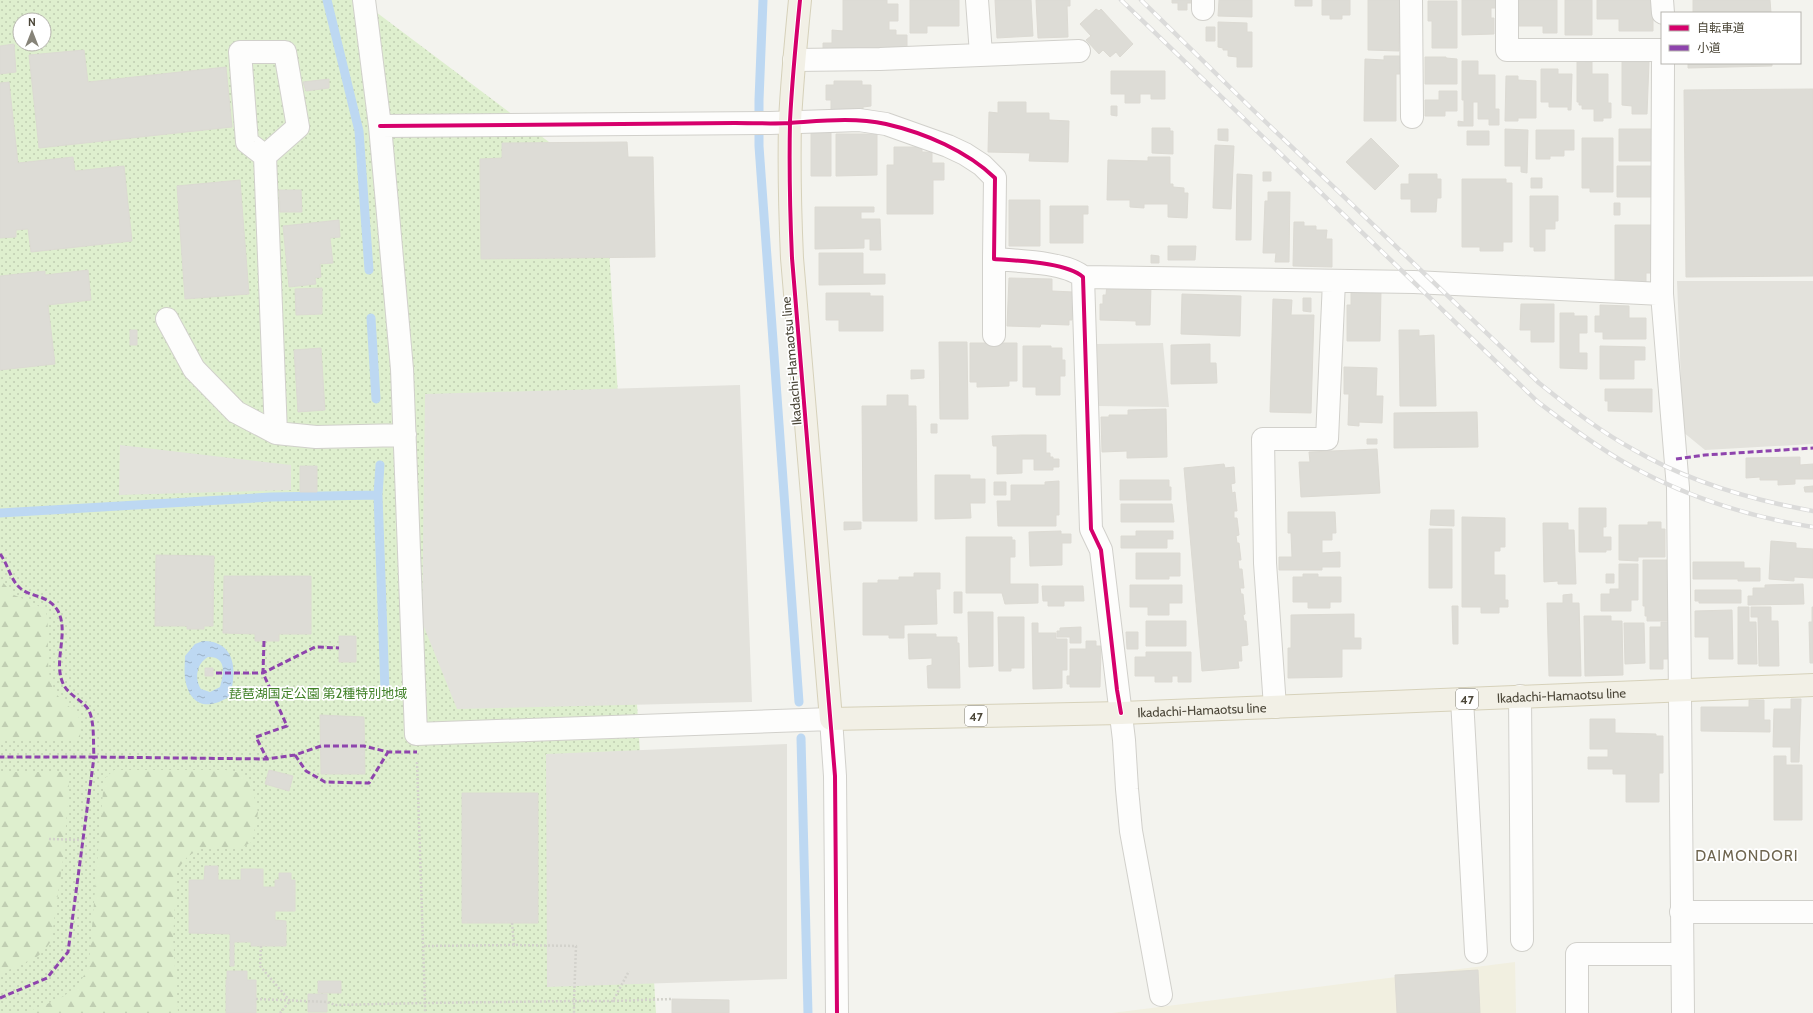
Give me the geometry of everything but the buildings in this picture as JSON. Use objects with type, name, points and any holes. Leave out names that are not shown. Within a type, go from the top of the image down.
[{"type":"main road","name":"Ikadachi-Hamaotsu line","points":[[800,0],[794,60],[780,123],[790,213],[792,258],[831,719],[1121,713],[1813,685]]},
{"type":"street","points":[[364,0],[380,126],[402,369],[416,734],[831,719],[835,776],[838,1013]]},
{"type":"street","points":[[977,0],[981,54]]},
{"type":"street","points":[[1411,0],[1412,116]]},
{"type":"street","points":[[1507,0],[1507,50],[1661,50]]},
{"type":"street","points":[[1662,0],[1663,12]]},
{"type":"street","points":[[794,60],[880,59],[1079,51]]},
{"type":"street","points":[[265,156],[298,127],[285,52],[240,52],[247,142],[265,156],[276,433]]},
{"type":"street","points":[[1663,64],[1662,294],[1678,488],[1683,1013]]},
{"type":"street","points":[[380,126],[780,123],[859,120],[886,124],[948,146],[965,154],[982,165],[996,178],[994,335]]},
{"type":"street","points":[[994,259],[1030,261],[1077,272],[1083,277],[1479,284],[1662,294]]},
{"type":"street","points":[[1083,277],[1091,529],[1101,550],[1121,713],[1131,831],[1161,995]]},
{"type":"street","points":[[1275,707],[1265,564],[1264,439],[1327,439],[1334,281]]},
{"type":"street","points":[[167,318],[194,369],[236,412],[276,433],[316,437],[405,435]]},
{"type":"street","points":[[1520,696],[1522,940]]},
{"type":"street","points":[[1462,699],[1476,952]]},
{"type":"street","points":[[1681,912],[1813,912]]},
{"type":"street","points":[[1577,1013],[1577,954],[1682,954]]},
{"type":"path","points":[[416,734],[425,1013]]},
{"type":"path","points":[[49,839],[83,840]]},
{"type":"path","points":[[512,923],[514,945]]},
{"type":"path","points":[[261,946],[260,966],[290,1001]]},
{"type":"path","points":[[424,946],[576,946],[574,1013]]},
{"type":"path","points":[[613,1001],[629,971]]},
{"type":"path","points":[[256,999],[327,1002],[335,1005],[672,999]]},
{"type":"path","points":[[280,1013],[290,1001]]},
{"type":"shaded area","points":[[1677,281],[1813,281],[1813,444],[1705,450],[1683,432]]},
{"type":"shaded area","points":[[1163,343],[1169,407],[1098,406],[1097,344]]},
{"type":"shaded area","points":[[740,385],[752,702],[457,709],[422,622],[425,394]]},
{"type":"shaded area","points":[[120,445],[291,465],[291,490],[119,495]]},
{"type":"shaded area","points":[[787,744],[787,979],[547,987],[546,754]]},
{"type":"shaded area","points":[[1515,962],[1516,1013],[1112,1013]]},
{"type":"green space","name":"琵琶湖国定公園 第2種特別地域","points":[[0,0],[360,0],[605,184],[656,1013],[0,1013]]},
{"type":"green space","points":[[0,579],[14,595],[35,604],[46,611],[48,629],[48,667],[52,685],[58,696],[74,711],[79,718],[80,740],[0,741]]},
{"type":"green space","points":[[114,770],[226,770],[240,773],[251,783],[258,813],[252,842],[242,847],[204,847],[188,856],[177,870],[173,938],[178,1013],[25,1013],[52,1002],[72,991],[81,981],[89,964],[104,779]]},
{"type":"green space","points":[[0,772],[65,772],[69,783],[64,853],[51,941],[41,953],[29,962],[0,973]]},
{"type":"water","points":[[203,641],[214,642],[222,646],[232,659],[233,677],[230,696],[222,701],[207,704],[201,703],[195,700],[187,687],[185,678],[185,656],[195,644]],"holes":[[[208,657],[214,657],[221,663],[223,672],[220,687],[210,692],[201,689],[197,676],[201,663]]]},
{"type":"waterway","points":[[327,0],[359,131],[369,270]]},
{"type":"waterway","points":[[763,0],[759,100],[759,146],[799,702]]},
{"type":"waterway","points":[[371,318],[376,399]]},
{"type":"waterway","points":[[380,465],[378,495],[385,690]]},
{"type":"waterway","points":[[0,513],[271,497],[378,495]]},
{"type":"waterway","points":[[801,738],[808,1013]]},
{"type":"railway","points":[[1121,0],[1538,402],[1605,451],[1650,476],[1695,496],[1718,504],[1789,523],[1813,527]]},
{"type":"railway","points":[[1141,0],[1250,107],[1539,383],[1574,410],[1623,444],[1678,472],[1700,481],[1744,495],[1790,507],[1813,511]]},
{"type":"marked path","points":[[1676,459],[1705,455],[1813,448]]},
{"type":"marked path","points":[[0,554],[20,588],[49,602],[58,611],[62,628],[60,673],[64,686],[67,690],[88,709],[93,726],[94,757],[0,757]]},
{"type":"marked path","points":[[264,641],[263,673],[287,726],[256,737],[267,759]]},
{"type":"marked path","points":[[216,673],[263,673],[315,647],[339,648]]},
{"type":"marked path","points":[[0,998],[47,978],[68,952],[94,757],[267,759],[295,755],[321,746],[364,746],[388,752],[417,752]]},
{"type":"marked path","points":[[295,755],[306,771],[325,782],[369,783],[388,752]]},
{"type":"cycle path","points":[[800,0],[790,121],[791,241],[835,776],[837,1013]]},
{"type":"cycle path","points":[[380,126],[776,123],[838,120],[862,121],[886,124],[916,132],[945,144],[972,159],[984,168],[995,178],[994,259],[1054,265],[1075,272],[1083,277],[1091,529],[1101,550],[1121,713]]},
{"type":"district","name":"DAIMONDORI","points":[[1747,856]]}]
